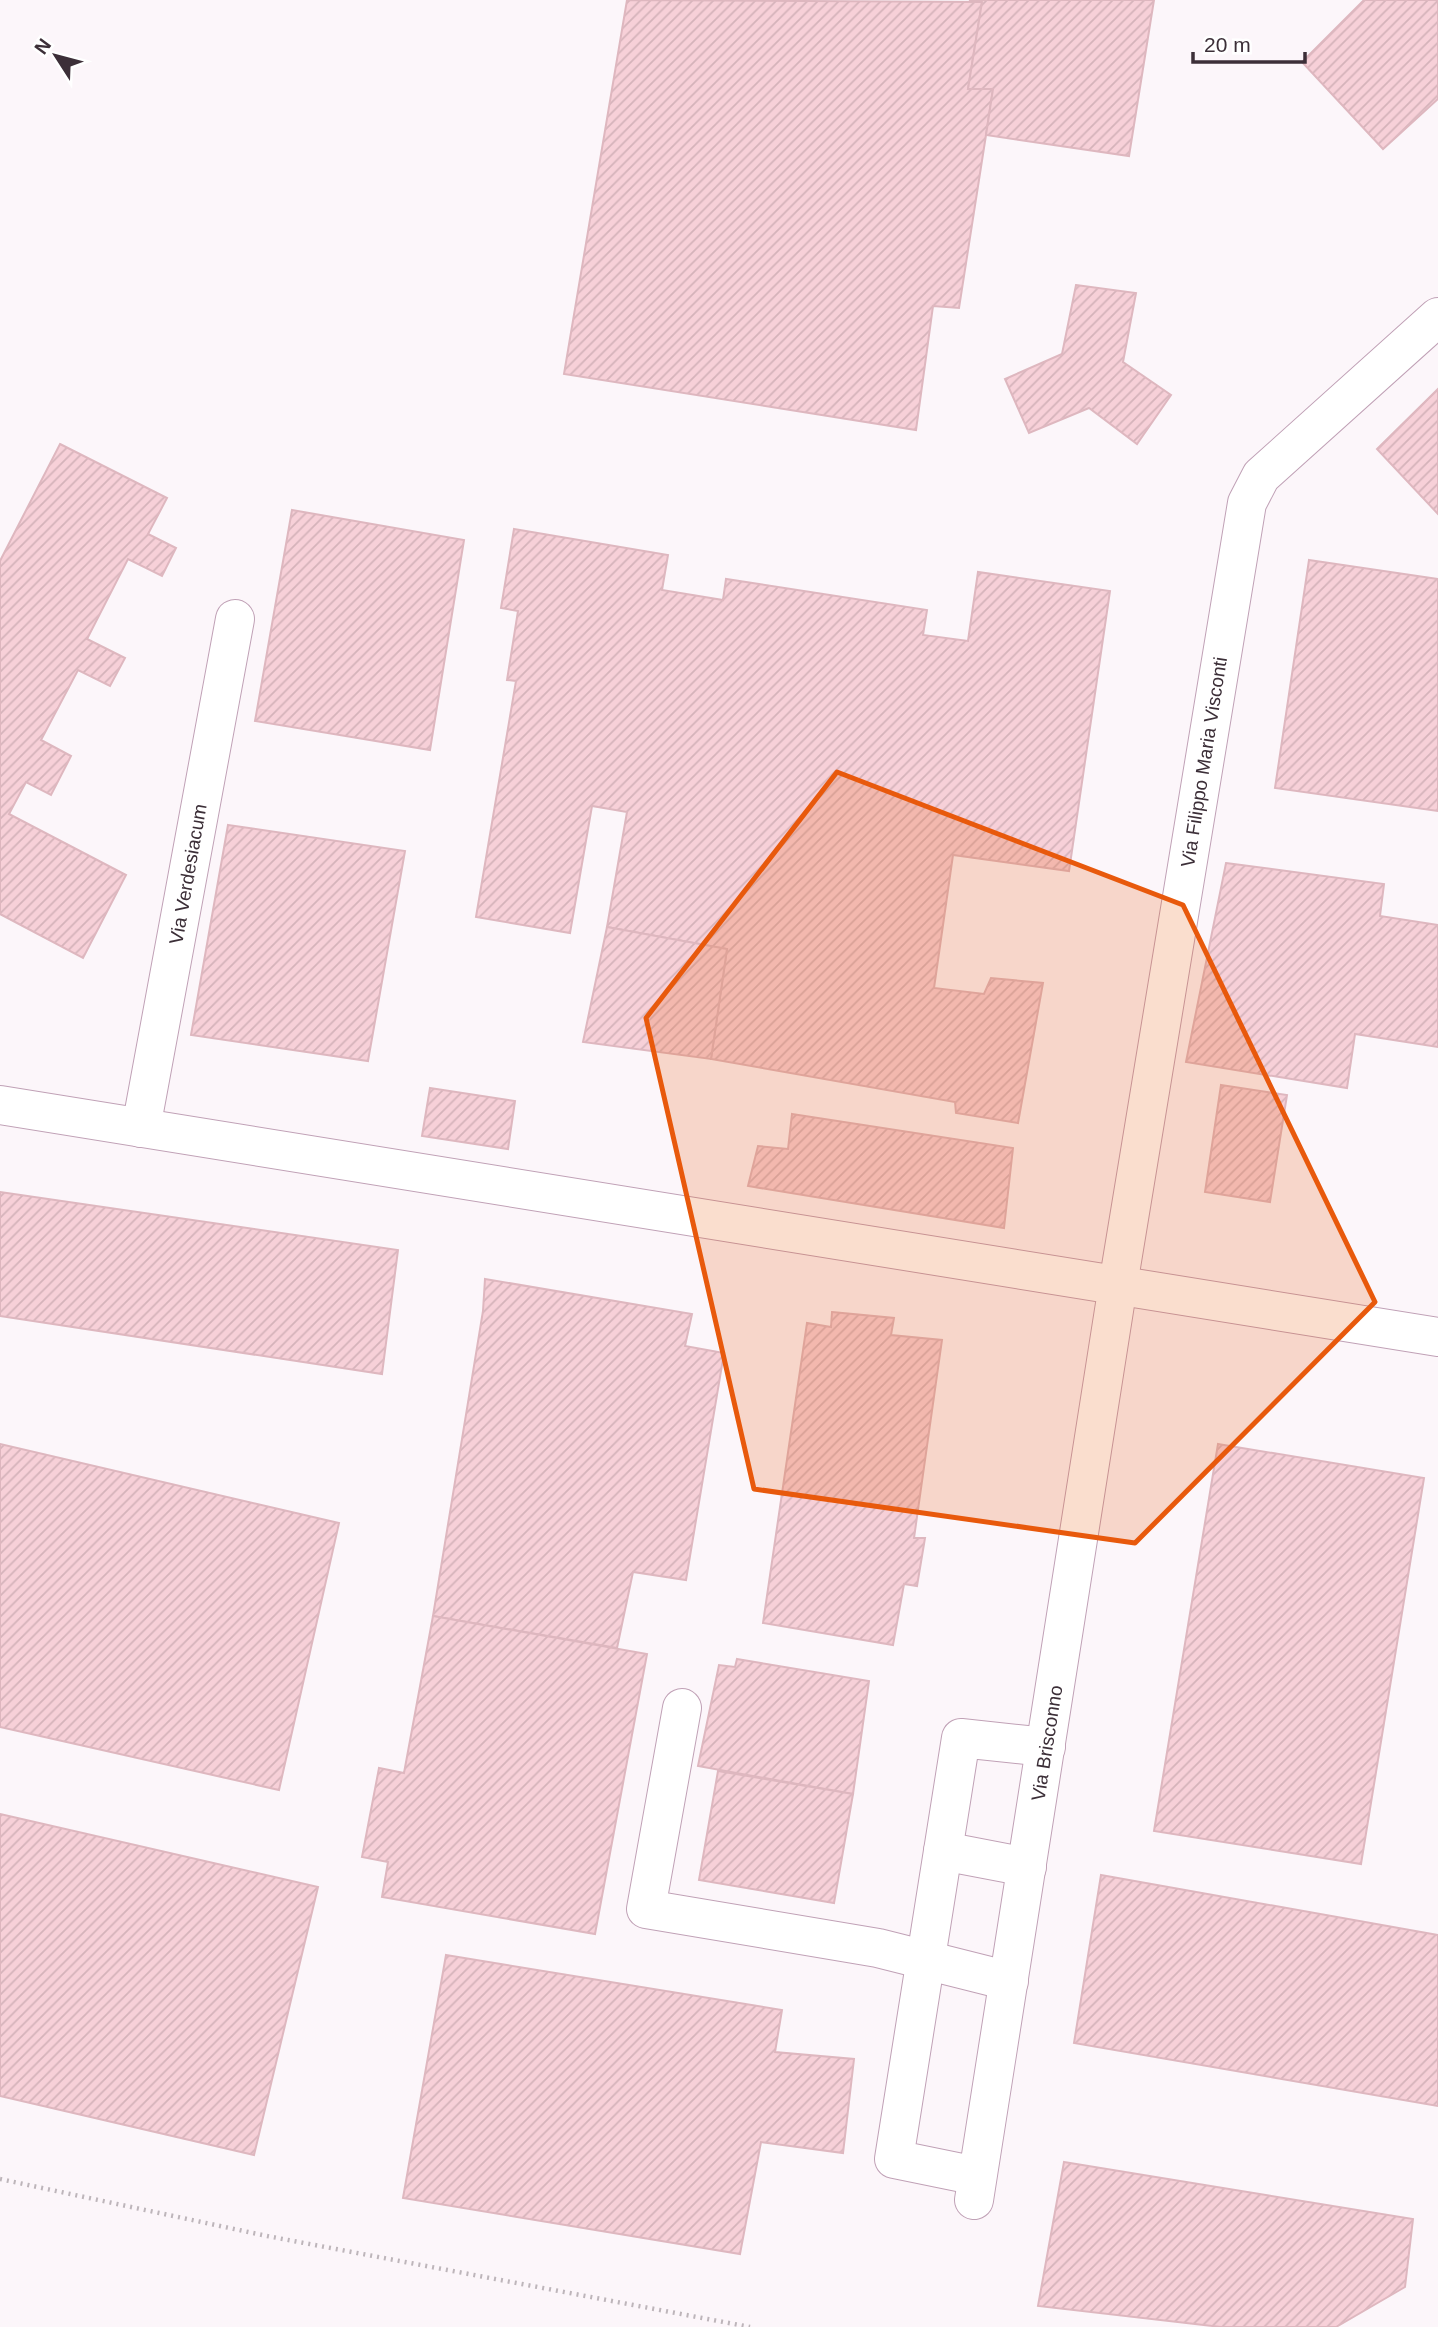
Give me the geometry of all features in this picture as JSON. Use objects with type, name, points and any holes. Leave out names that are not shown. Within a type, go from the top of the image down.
[{"type":"street","name":"Via Filippo Maria Visconti","points":[[1118,1285],[1247,503],[1262,476],[1438,317]]},
{"type":"street","name":"Via Verdesiacum","points":[[141,1128],[235,619]]},
{"type":"street","points":[[0,1105],[1438,1337]]},
{"type":"street","name":"Via Brisconno","points":[[925,1960],[894,2159],[976,2188],[1118,1285]]},
{"type":"street","points":[[682,1708],[646,1909],[878,1948],[1009,1982]]},
{"type":"street","points":[[925,1960],[961,1738],[1046,1747]]},
{"type":"street","points":[[943,1851],[1027,1867]]},
{"type":"path","points":[[0,2179],[267,2236],[750,2327]]},
{"type":"highlighted area","points":[[837,772],[1183,905],[1375,1302],[1135,1543],[754,1489],[646,1018]]},
{"type":"building","points":[[627,0],[982,2],[968,89],[993,89],[986,135],[959,308],[933,306],[916,430],[564,374]]},
{"type":"building","points":[[969,0],[1154,0],[1129,156],[986,135],[993,89],[968,89],[982,2]]},
{"type":"building","points":[[1364,0],[1438,0],[1438,99],[1383,149],[1302,62]]},
{"type":"building","points":[[1076,285],[1136,293],[1123,362],[1171,395],[1137,444],[1089,408],[1029,433],[1005,379],[1062,354]]},
{"type":"building","points":[[1438,389],[1438,514],[1377,449]]},
{"type":"building","points":[[60,444],[167,498],[148,534],[176,548],[162,576],[128,559],[87,639],[125,658],[110,686],[78,670],[41,740],[71,756],[51,795],[26,782],[9,814],[126,875],[83,958],[0,914],[0,561]]},
{"type":"building","points":[[292,510],[464,540],[430,750],[255,721]]},
{"type":"building","points":[[514,529],[668,555],[662,590],[723,600],[726,579],[927,610],[923,635],[968,641],[978,572],[1110,591],[1069,871],[953,855],[934,988],[984,994],[991,978],[1043,983],[1018,1123],[956,1113],[955,1102],[711,1059],[727,949],[607,927],[627,812],[592,806],[570,933],[476,917],[516,681],[507,680],[518,611],[501,608]]},
{"type":"building","points":[[1309,560],[1438,579],[1438,811],[1275,788]]},
{"type":"building","points":[[228,825],[405,851],[368,1061],[191,1035]]},
{"type":"building","points":[[1226,863],[1384,884],[1380,916],[1438,925],[1438,1047],[1355,1034],[1347,1088],[1186,1062]]},
{"type":"building","points":[[607,927],[727,949],[711,1059],[583,1042]]},
{"type":"building","points":[[1221,1085],[1287,1095],[1270,1202],[1205,1192]]},
{"type":"building","points":[[430,1088],[515,1101],[508,1149],[422,1136]]},
{"type":"building","points":[[792,1114],[1013,1148],[1004,1228],[748,1186],[758,1146],[788,1149]]},
{"type":"building","points":[[0,1192],[398,1250],[382,1374],[0,1316]]},
{"type":"building","points":[[485,1279],[692,1314],[685,1346],[724,1353],[686,1580],[633,1572],[617,1648],[433,1616],[483,1311]]},
{"type":"building","points":[[832,1312],[894,1318],[891,1335],[942,1340],[914,1538],[925,1538],[917,1586],[904,1584],[893,1645],[763,1623],[807,1323],[831,1327]]},
{"type":"building","points":[[0,1444],[339,1523],[279,1790],[0,1727]]},
{"type":"building","points":[[1218,1444],[1424,1478],[1361,1864],[1154,1831]]},
{"type":"building","points":[[433,1616],[647,1654],[595,1934],[382,1897],[388,1862],[362,1857],[379,1768],[404,1773]]},
{"type":"building","points":[[737,1659],[869,1681],[853,1794],[698,1766],[719,1665],[735,1667]]},
{"type":"building","points":[[718,1771],[853,1794],[834,1903],[699,1880]]},
{"type":"building","points":[[0,1814],[318,1887],[254,2155],[0,2096]]},
{"type":"building","points":[[1101,1875],[1438,1935],[1438,2106],[1074,2043]]},
{"type":"building","points":[[446,1955],[782,2010],[775,2052],[854,2059],[843,2153],[761,2142],[740,2254],[403,2198]]},
{"type":"building","points":[[1064,2162],[1413,2219],[1405,2287],[1336,2327],[1221,2327],[1038,2306]]}]
